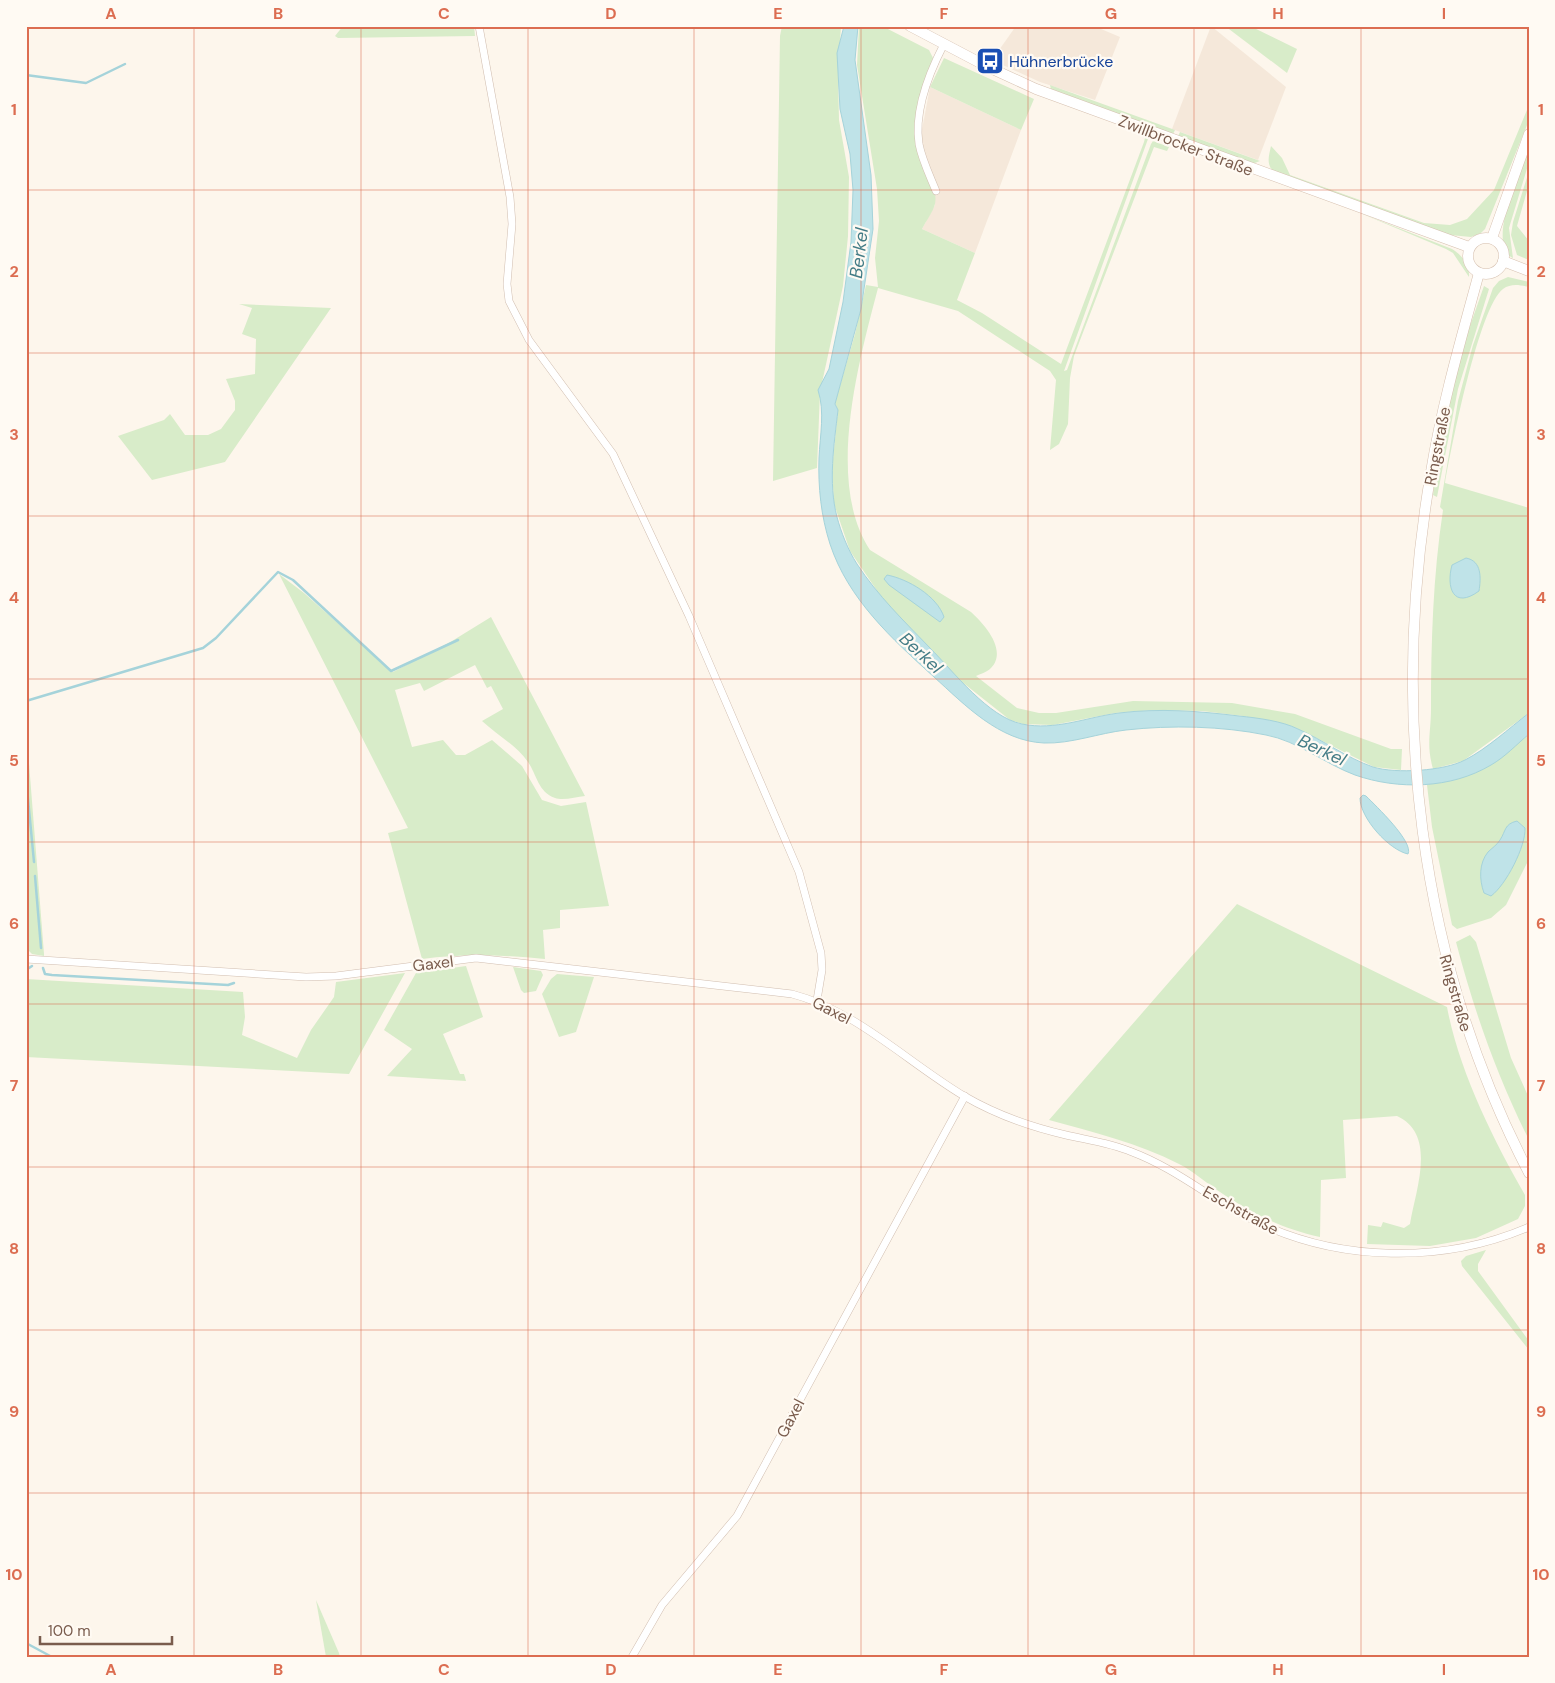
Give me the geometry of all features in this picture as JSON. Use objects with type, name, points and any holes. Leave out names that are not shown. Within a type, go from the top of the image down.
[{"type":"main road","name":"Zwillbrocker Straße","points":[[910,26],[1036,89],[1469,247]]},
{"type":"main road","points":[[1492,238],[1529,134]]},
{"type":"main road","points":[[1492,238],[1503,250],[1501,267],[1491,274],[1479,273],[1468,262],[1469,247],[1476,240],[1492,238]]},
{"type":"main road","points":[[1503,261],[1529,271]]},
{"type":"main road","name":"Ringstraße","points":[[1479,273],[1450,381],[1431,471],[1425,512],[1414,648],[1415,751],[1423,840],[1437,922],[1461,1012],[1491,1096],[1529,1173]]},
{"type":"street","points":[[479,26],[510,197],[512,224],[507,284],[509,301],[529,340],[613,454],[689,616],[799,872],[821,953],[822,970],[817,1000]]},
{"type":"street","points":[[936,192],[921,151],[918,120],[927,86],[944,44]]},
{"type":"street","name":"Gaxel","points":[[26,959],[306,977],[336,976],[442,961],[483,958],[752,988],[817,1000],[871,1032],[965,1096],[737,1516],[662,1605],[632,1657]]},
{"type":"street","name":"Eschstraße","points":[[965,1096],[1003,1115],[1034,1126],[1131,1151],[1193,1182],[1253,1220],[1285,1234],[1319,1244],[1361,1251],[1419,1253],[1484,1242],[1529,1227]]},
{"type":"shaded area","points":[[1016,26],[1094,26],[1120,37],[1095,100],[1040,82],[992,60]]},
{"type":"shaded area","points":[[1211,26],[1286,87],[1258,160],[1172,129]]},
{"type":"shaded area","points":[[930,87],[1021,130],[975,253],[922,229],[935,205],[934,190],[937,188],[922,147],[921,135]]},
{"type":"green space","points":[[343,26],[474,26],[475,36],[338,38],[335,36]]},
{"type":"green space","points":[[782,26],[841,26],[838,75],[839,120],[849,177],[848,236],[843,286],[820,392],[817,468],[773,481],[780,36]]},
{"type":"green space","points":[[859,26],[882,26],[929,50],[933,58],[919,101],[915,134],[918,152],[932,182],[935,197],[934,207],[922,229],[975,253],[957,300],[982,313],[1061,364],[1145,138],[1148,139],[1064,371],[1067,370],[1151,144],[1153,141],[1169,147],[1167,151],[1154,147],[1074,356],[1070,378],[1068,424],[1059,444],[1050,450],[1056,380],[1050,371],[958,311],[878,288],[855,385],[848,456],[850,491],[857,522],[870,550],[971,612],[976,617],[993,638],[997,654],[995,662],[990,669],[976,676],[1017,708],[1039,713],[1056,713],[1133,701],[1232,703],[1295,714],[1391,749],[1402,749],[1401,770],[1374,767],[1296,728],[1243,716],[1202,711],[1154,710],[1115,713],[1053,725],[1023,724],[1010,720],[957,678],[884,601],[850,551],[834,504],[832,469],[838,410],[835,403],[855,334],[866,285],[878,287],[875,258],[879,221],[877,189],[857,65]]},
{"type":"green space","points":[[1225,26],[1250,26],[1297,49],[1287,73]]},
{"type":"green space","points":[[944,58],[1034,99],[1021,130],[930,87]]},
{"type":"green space","points":[[1050,85],[1175,130],[1173,134],[1051,89]]},
{"type":"green space","points":[[1529,105],[1529,120],[1485,229],[1471,237],[1450,235],[1413,223],[1273,171],[1269,162],[1271,146],[1282,158],[1290,175],[1424,223],[1450,225],[1467,219],[1494,190]]},
{"type":"green space","points":[[1180,132],[1260,161],[1252,164],[1178,136]]},
{"type":"green space","points":[[1529,144],[1529,162],[1509,228],[1513,258],[1505,251],[1503,238],[1504,222],[1513,186]]},
{"type":"green space","points":[[1529,171],[1529,184],[1517,226],[1529,241],[1529,260],[1517,255],[1511,235],[1513,222]]},
{"type":"green space","points":[[1360,213],[1452,249],[1465,261],[1469,277],[1453,253]]},
{"type":"green space","points":[[1508,277],[1529,282],[1529,287],[1512,285],[1503,289],[1494,301],[1485,322],[1467,380],[1445,483],[1529,508],[1529,713],[1463,761],[1433,769],[1429,745],[1431,658],[1435,584],[1443,510],[1440,507],[1458,401],[1473,345],[1493,288],[1499,281]]},
{"type":"green space","points":[[1484,286],[1489,289],[1458,389],[1437,497],[1433,495],[1441,437],[1465,340]]},
{"type":"green space","points":[[239,304],[331,308],[225,462],[152,480],[118,436],[164,420],[170,414],[185,435],[208,435],[221,429],[235,410],[235,401],[226,379],[255,374],[256,339],[242,334],[252,308]]},
{"type":"green space","points":[[279,574],[304,593],[393,672],[452,641],[491,617],[585,796],[562,799],[549,795],[538,783],[531,767],[523,756],[482,721],[503,709],[491,686],[487,688],[475,665],[424,691],[420,683],[395,690],[412,747],[443,740],[456,755],[465,755],[492,740],[522,766],[542,800],[561,806],[586,802],[609,906],[560,910],[560,928],[543,930],[545,959],[483,955],[422,959],[388,833],[408,828]]},
{"type":"green space","points":[[26,725],[44,956],[32,954],[26,948]]},
{"type":"green space","points":[[1529,734],[1529,859],[1506,905],[1491,918],[1457,929],[1452,925],[1432,827],[1427,785],[1509,750]]},
{"type":"green space","points":[[1237,904],[1447,1007],[1452,1031],[1469,1080],[1489,1128],[1525,1195],[1525,1206],[1518,1219],[1476,1238],[1430,1246],[1367,1244],[1368,1225],[1381,1227],[1383,1222],[1404,1228],[1410,1224],[1419,1180],[1420,1150],[1417,1136],[1410,1125],[1397,1116],[1343,1120],[1346,1178],[1321,1180],[1320,1237],[1280,1225],[1256,1214],[1184,1167],[1148,1150],[1049,1120]]},
{"type":"green space","points":[[1470,935],[1476,942],[1511,1058],[1529,1098],[1529,1140],[1497,1067],[1463,968],[1456,942]]},
{"type":"green space","points":[[466,966],[483,1017],[443,1034],[460,1074],[464,1074],[466,1081],[387,1076],[412,1049],[384,1030],[416,973]]},
{"type":"green space","points":[[513,967],[541,971],[543,975],[536,991],[524,993],[521,990]]},
{"type":"green space","points":[[405,973],[349,1074],[26,1057],[26,979],[243,992],[245,1017],[242,1035],[297,1058],[311,1030],[334,997],[336,982]]},
{"type":"green space","points":[[557,974],[594,977],[576,1032],[559,1037],[542,994],[551,979]]},
{"type":"green space","points":[[1486,1250],[1478,1264],[1478,1271],[1529,1341],[1529,1350],[1462,1266],[1461,1261],[1466,1256]]},
{"type":"green space","points":[[316,1600],[339,1653],[340,1657],[326,1657]]},
{"type":"water","name":"Berkel","points":[[844,26],[858,26],[855,60],[871,175],[873,229],[861,309],[835,404],[838,410],[832,477],[834,504],[845,541],[865,576],[892,608],[961,681],[997,713],[1009,720],[1022,724],[1034,726],[1059,725],[1119,713],[1164,710],[1224,714],[1292,726],[1363,763],[1383,769],[1407,771],[1433,769],[1456,764],[1490,744],[1529,713],[1529,734],[1501,758],[1475,773],[1442,783],[1424,785],[1406,785],[1372,780],[1355,775],[1278,738],[1232,730],[1161,727],[1116,731],[1054,743],[1028,741],[1012,736],[984,720],[958,699],[887,633],[860,600],[838,564],[830,544],[822,512],[819,480],[822,415],[818,390],[829,369],[843,302],[851,242],[853,190],[850,154],[840,109],[837,53]]},
{"type":"water","points":[[1466,558],[1478,566],[1480,586],[1479,591],[1463,598],[1457,597],[1451,588],[1450,573],[1452,565]]},
{"type":"water","points":[[887,575],[904,580],[921,590],[935,602],[944,617],[940,622],[889,585],[884,579]]},
{"type":"water","points":[[1363,795],[1378,808],[1400,833],[1408,848],[1408,854],[1384,840],[1370,823],[1361,806],[1360,798]]},
{"type":"water","points":[[1517,821],[1525,828],[1519,855],[1503,883],[1491,896],[1484,893],[1482,888],[1481,871],[1483,861],[1488,852],[1499,842],[1507,826]]},
{"type":"waterway","points":[[26,75],[86,83],[125,64]]},
{"type":"waterway","points":[[26,701],[203,648],[216,638],[278,572],[293,580],[391,671],[458,640]]},
{"type":"waterway","points":[[26,778],[34,862]]},
{"type":"waterway","points":[[35,876],[41,948]]},
{"type":"waterway","points":[[26,970],[32,966]]},
{"type":"waterway","points":[[43,968],[45,974],[52,975],[228,985],[234,983]]},
{"type":"waterway","points":[[26,1643],[52,1657]]},
{"type":"place","name":"Hühnerbrücke","points":[[990,61]]}]
